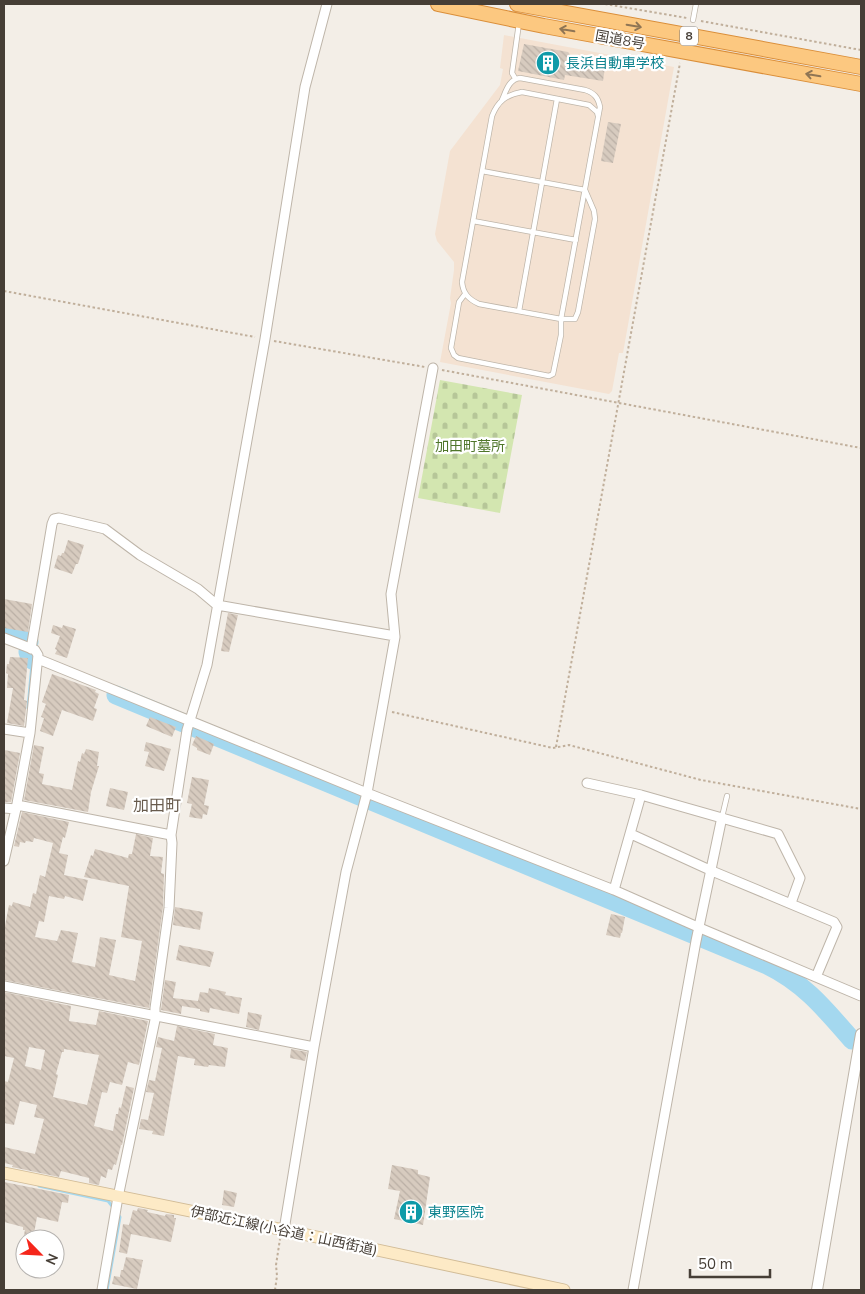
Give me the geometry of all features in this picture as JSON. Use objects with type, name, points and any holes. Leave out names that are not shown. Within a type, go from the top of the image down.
[{"type":"highway","name":"国道8号","points":[[438,4],[519,21],[861,84]]},
{"type":"highway","name":"国道8号","points":[[517,4],[861,67]]},
{"type":"main road","name":"伊部近江線(小谷道：山西街道)","points":[[4,1173],[564,1290]]},
{"type":"street","points":[[102,1290],[118,1197],[155,1015],[169,908],[171,835],[188,723],[207,665],[265,339],[305,87],[327,4]]},
{"type":"street","points":[[284,1230],[314,1046],[346,872],[366,797],[395,636],[391,594],[433,368]]},
{"type":"street","points":[[31,649],[52,524],[54,519],[59,518],[104,529],[140,555],[198,589],[217,605],[395,636]]},
{"type":"street","points":[[4,638],[34,650],[38,655],[30,733],[4,861]]},
{"type":"street","points":[[38,659],[366,797],[614,890],[698,934],[816,977],[861,996]]},
{"type":"street","points":[[4,729],[30,733]]},
{"type":"street","points":[[587,783],[641,795],[778,834],[800,878],[791,903]]},
{"type":"street","points":[[614,890],[641,795]]},
{"type":"street","points":[[4,808],[16,807],[171,835]]},
{"type":"street","points":[[633,1290],[698,934],[722,817]]},
{"type":"street","points":[[631,834],[834,922],[837,927],[816,977]]},
{"type":"street","points":[[4,986],[314,1046]]},
{"type":"street","points":[[817,1290],[861,1034]]},
{"type":"lane","points":[[693,20],[696,4]]},
{"type":"lane","points":[[515,78],[512,73],[519,21]]},
{"type":"lane","points":[[465,294],[460,302],[451,348],[454,356],[550,376],[555,371],[561,335],[561,319],[600,107],[599,101],[594,93],[585,90],[520,78],[515,78],[510,83],[502,100]]},
{"type":"lane","points":[[585,190],[594,211],[595,220],[578,312],[574,319],[561,319],[478,304],[470,300],[465,294],[462,282],[492,116],[496,106],[512,94],[522,92],[589,105],[597,112],[598,116]]},
{"type":"lane","points":[[518,311],[557,99]]},
{"type":"lane","points":[[482,171],[585,190]]},
{"type":"lane","points":[[473,220],[576,240]]},
{"type":"lane","points":[[722,817],[727,796]]},
{"type":"path","points":[[605,4],[861,50]]},
{"type":"path","points":[[556,747],[631,326],[683,51]]},
{"type":"path","points":[[382,710],[556,747],[569,745],[701,780],[861,809]]},
{"type":"path","points":[[275,1290],[280,1237],[284,1230]]},
{"type":"shaded area","points":[[504,35],[674,67],[623,353],[619,353],[612,391],[609,394],[440,362],[451,303],[454,262],[437,241],[435,234],[450,151],[500,85],[503,69],[500,68]]},
{"type":"green space","name":"加田町墓所","points":[[440,380],[522,395],[500,513],[418,498]]},
{"type":"building","name":"長浜自動車学校","points":[[524,44],[568,52],[576,62],[605,67],[603,81],[565,75],[564,80],[518,71]]},
{"type":"building","points":[[608,122],[621,124],[613,163],[601,161]]},
{"type":"building","points":[[68,540],[84,545],[78,564],[76,564],[72,574],[54,568],[58,555],[61,556],[64,553]]},
{"type":"building","points":[[4,599],[32,604],[28,632],[4,628]]},
{"type":"building","points":[[228,613],[238,615],[229,652],[221,651]]},
{"type":"building","points":[[53,625],[62,628],[63,625],[76,629],[67,658],[55,654],[60,636],[51,633]]},
{"type":"building","points":[[10,657],[28,658],[24,700],[27,701],[24,726],[7,723],[13,688],[7,688],[8,674],[6,673]]},
{"type":"building","points":[[52,674],[96,690],[95,692],[99,694],[94,708],[97,709],[93,721],[62,710],[53,736],[40,731],[44,718],[41,717],[46,704],[42,702]]},
{"type":"building","points":[[150,717],[176,727],[172,737],[146,726]]},
{"type":"building","points":[[196,736],[214,744],[210,755],[197,750],[192,745]]},
{"type":"building","points":[[146,742],[171,749],[164,771],[145,766],[149,752],[144,751]]},
{"type":"building","points":[[34,745],[44,747],[39,773],[44,774],[42,784],[72,790],[78,761],[80,762],[82,753],[84,754],[86,749],[99,752],[97,766],[99,766],[91,792],[88,812],[24,800]]},
{"type":"building","points":[[4,750],[20,753],[11,802],[4,802]]},
{"type":"building","points":[[192,777],[209,780],[204,805],[209,806],[207,815],[203,814],[202,819],[189,817],[192,804],[187,803]]},
{"type":"building","points":[[110,788],[128,792],[124,810],[106,806]]},
{"type":"building","points":[[22,812],[69,822],[59,853],[68,855],[64,875],[88,880],[83,901],[65,896],[64,899],[49,896],[44,922],[39,921],[35,937],[57,941],[61,930],[78,933],[72,962],[95,967],[100,937],[116,940],[109,975],[135,981],[142,941],[121,937],[129,886],[84,877],[91,855],[93,856],[95,849],[128,858],[129,854],[132,854],[136,834],[153,838],[150,856],[163,857],[161,873],[164,874],[163,907],[149,1008],[4,980],[4,931],[9,905],[12,906],[13,902],[30,907],[33,893],[36,894],[40,875],[45,877],[53,843],[34,838],[33,842],[20,842],[19,847],[14,846]]},
{"type":"building","points":[[175,907],[203,912],[200,930],[173,925]]},
{"type":"building","points":[[611,914],[625,917],[620,938],[606,935]]},
{"type":"building","points":[[179,945],[214,952],[210,967],[176,960]]},
{"type":"building","points":[[165,980],[176,982],[173,998],[198,1001],[200,992],[208,993],[209,988],[226,992],[225,995],[242,998],[239,1014],[210,1008],[209,1013],[200,1011],[200,1009],[182,1006],[181,1014],[161,1010]]},
{"type":"building","points":[[4,992],[71,1006],[69,1021],[96,1025],[99,1011],[148,1021],[139,1065],[128,1062],[122,1085],[110,1082],[107,1093],[102,1092],[94,1126],[113,1131],[116,1114],[118,1114],[119,1107],[121,1108],[126,1086],[134,1088],[116,1165],[114,1164],[112,1170],[108,1169],[106,1178],[101,1176],[99,1185],[89,1183],[89,1178],[61,1171],[59,1177],[12,1167],[13,1165],[4,1163],[4,1147],[35,1154],[44,1119],[34,1117],[37,1105],[20,1101],[14,1125],[4,1123],[4,1081],[8,1082],[14,1058],[4,1056]],"holes":[[[29,1047],[45,1050],[41,1070],[25,1066]],[[64,1049],[99,1055],[87,1105],[53,1097],[58,1075],[56,1074]]]},
{"type":"building","points":[[248,1012],[262,1015],[259,1030],[246,1027]]},
{"type":"building","points":[[177,1026],[215,1034],[213,1045],[228,1048],[225,1067],[194,1065],[195,1059],[178,1056],[164,1136],[152,1134],[153,1131],[139,1129],[141,1119],[148,1120],[154,1093],[146,1092],[149,1080],[155,1081],[162,1048],[156,1047],[158,1037],[174,1041]]},
{"type":"building","points":[[291,1049],[307,1052],[305,1061],[290,1058]]},
{"type":"building","points":[[392,1165],[418,1170],[418,1174],[430,1177],[423,1225],[394,1219],[400,1191],[388,1189]]},
{"type":"building","points":[[4,1182],[69,1195],[68,1203],[62,1202],[58,1222],[37,1217],[35,1229],[23,1229],[23,1227],[4,1222]]},
{"type":"building","points":[[224,1190],[237,1193],[234,1207],[222,1205]]},
{"type":"building","points":[[138,1208],[165,1216],[166,1214],[174,1215],[174,1218],[176,1218],[171,1242],[131,1234],[127,1254],[119,1252],[123,1224],[129,1225],[133,1210],[137,1211]]},
{"type":"building","points":[[126,1257],[143,1260],[137,1289],[112,1284],[114,1276],[120,1277]]},
{"type":"waterway","points":[[4,632],[29,642]]},
{"type":"waterway","points":[[28,652],[32,660]]},
{"type":"waterway","points":[[28,708],[32,664],[30,659]]},
{"type":"waterway","points":[[116,695],[767,965],[803,988],[823,1007],[852,1040]]},
{"type":"waterway","points":[[39,1186],[108,1201],[112,1206]]},
{"type":"waterway","points":[[107,1290],[120,1217],[118,1214]]},
{"type":"place","name":"長浜自動車学校","points":[[548,63]]},
{"type":"place","name":"東野医院","points":[[411,1212]]},
{"type":"district","name":"加田町","points":[[157,806]]}]
